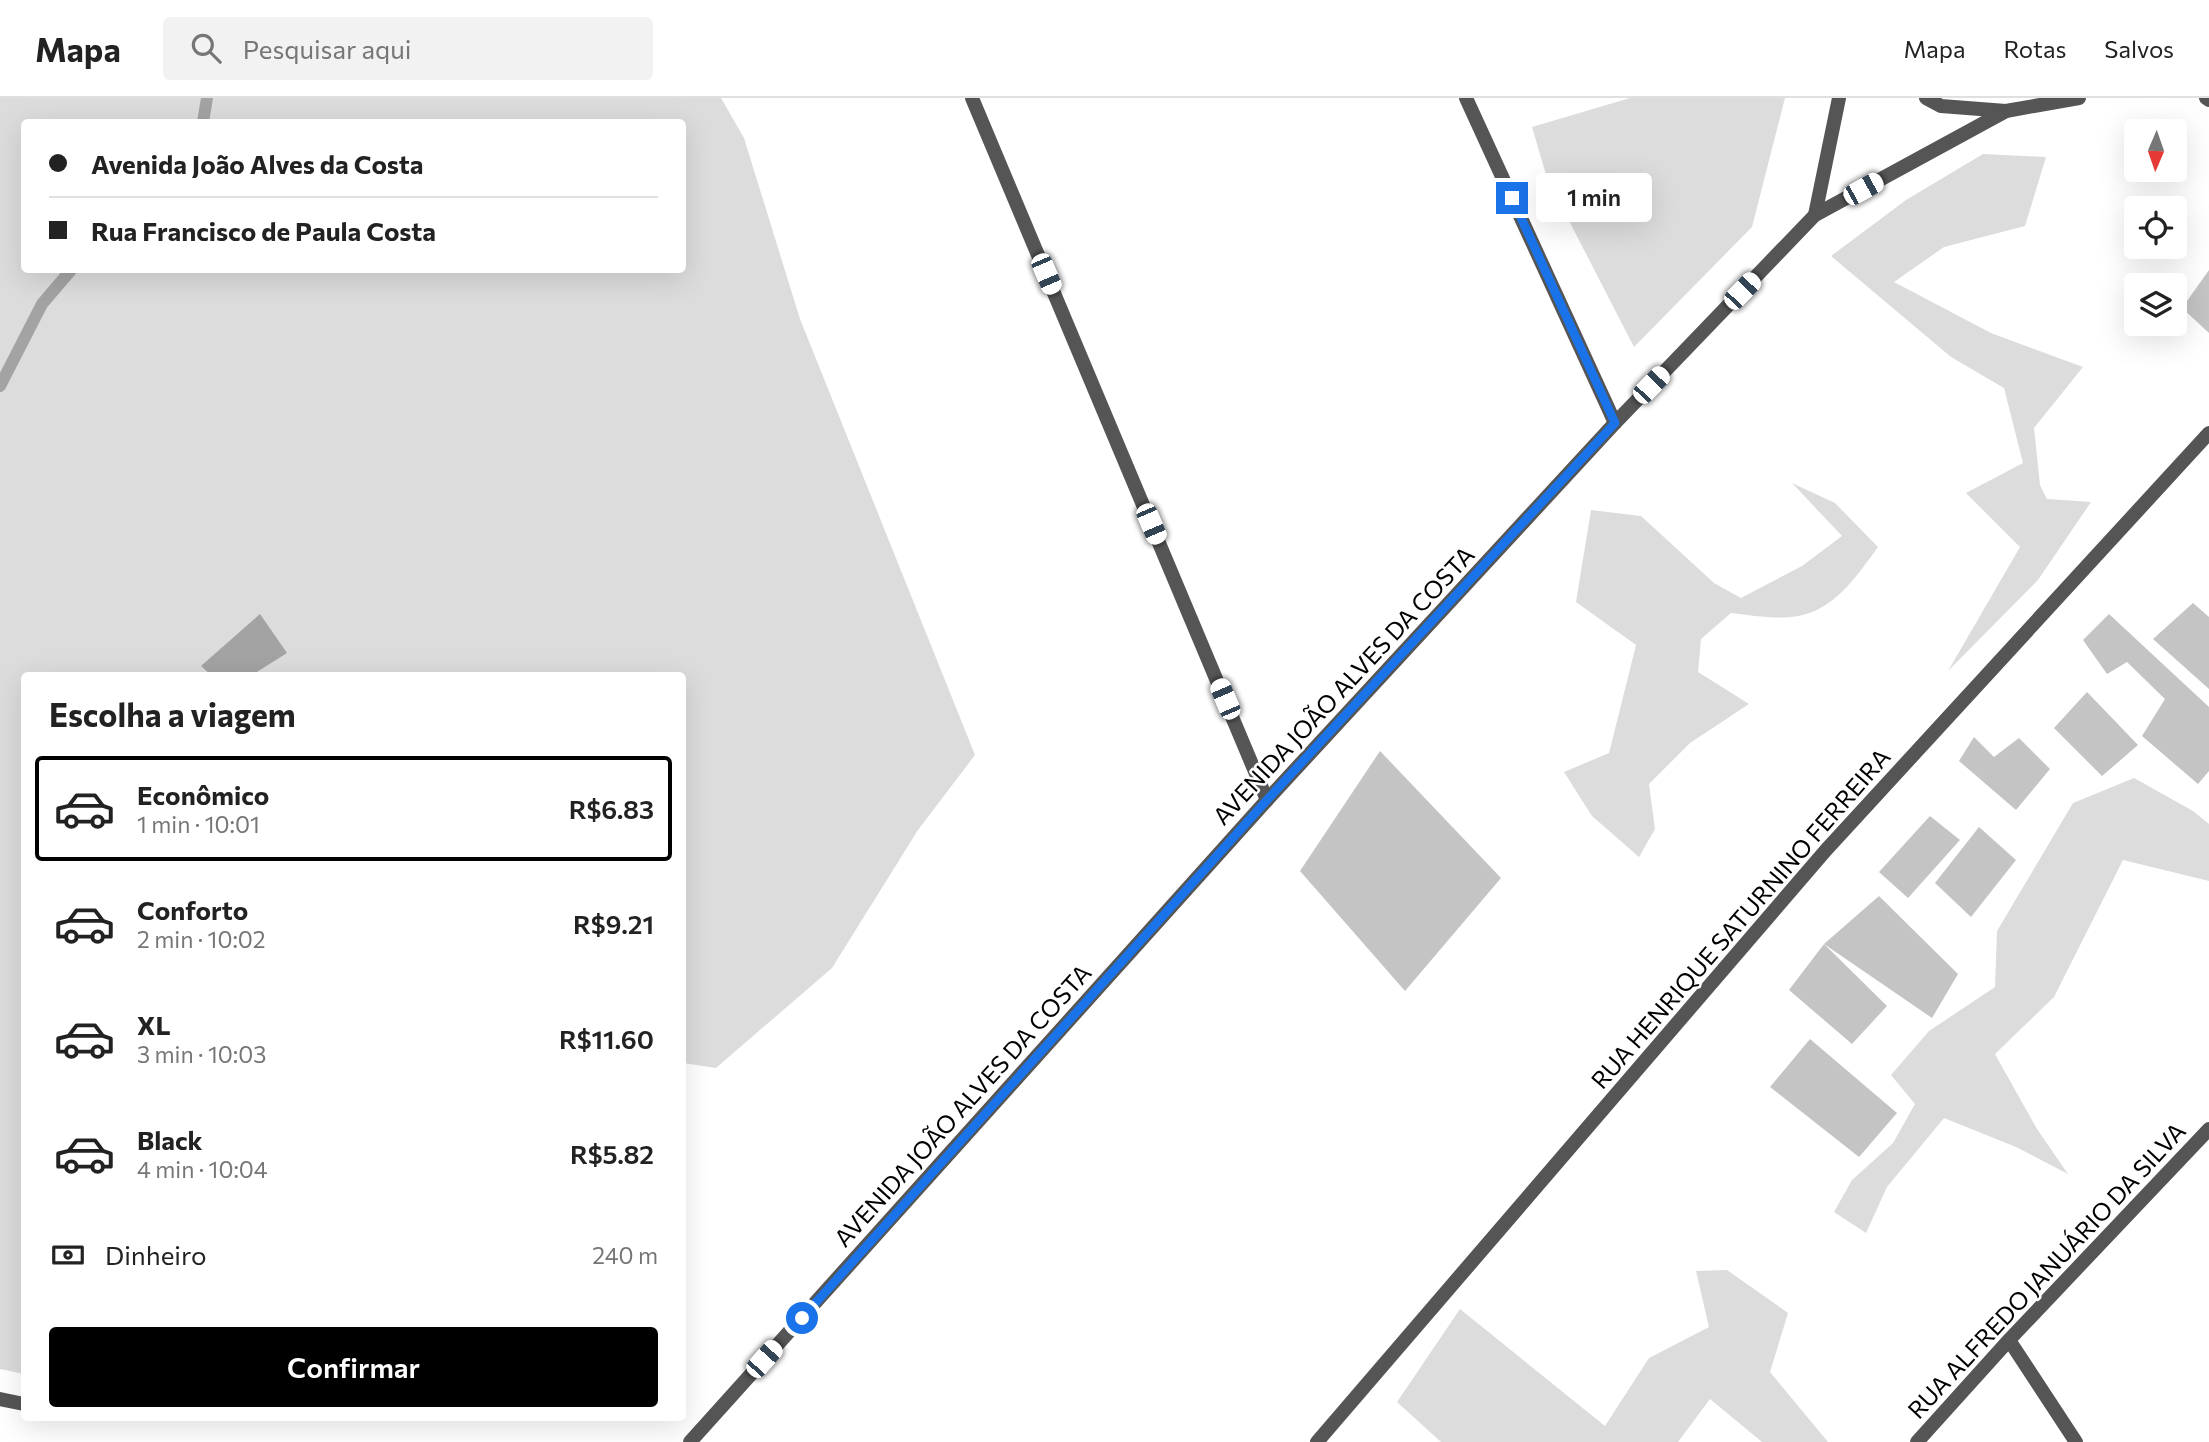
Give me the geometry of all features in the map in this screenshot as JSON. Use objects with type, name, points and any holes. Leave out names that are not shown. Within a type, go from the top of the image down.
[{"type":"street","points":[[972,98],[1267,800]]},
{"type":"street","points":[[1466,98],[1615,423]]},
{"type":"street","points":[[1815,215],[1839,98]]},
{"type":"street","points":[[1926,98],[1941,107],[2006,111]]},
{"type":"street","name":"AVENIDA JOÃO ALVES DA COSTA","points":[[690,1442],[1267,800],[1615,423],[1815,215],[2006,111],[2079,98]]},
{"type":"street","name":"RUA HENRIQUE SATURNINO FERREIRA","points":[[1317,1442],[1826,850],[2209,433]]},
{"type":"street","name":"RUA ALFREDO JANUÁRIO DA SILVA","points":[[1917,1442],[2008,1340],[2209,1129]]},
{"type":"street","points":[[2008,1340],[2076,1442]]},
{"type":"street","points":[[0,1399],[21,1403]]},
{"type":"shaded area","points":[[0,98],[721,98],[744,138],[800,319],[975,755],[918,830],[832,968],[716,1068],[686,1063],[686,672],[21,672],[21,1373],[0,1369]]},
{"type":"shaded area","points":[[1630,98],[1785,98],[1752,227],[1634,347],[1547,178],[1532,127]]},
{"type":"shaded area","points":[[1983,154],[2046,157],[2025,226],[1944,247],[1894,282],[1991,333],[2083,367],[2034,428],[2040,485],[2047,499],[2091,502],[2038,580],[1948,671],[2020,547],[1966,493],[2023,463],[2004,388],[1951,357],[1831,256],[1906,200]]},
{"type":"shaded area","points":[[1792,483],[1835,503],[1878,547],[1852,582],[1819,609],[1791,617],[1731,613],[1701,639],[1698,672],[1749,704],[1690,743],[1649,784],[1655,829],[1639,857],[1592,816],[1564,772],[1609,753],[1636,645],[1576,602],[1591,510],[1641,516],[1714,583],[1741,598],[1802,566],[1842,536]]},
{"type":"shaded area","points":[[260,614],[287,653],[257,672],[208,672],[201,666]]},
{"type":"shaded area","points":[[2134,778],[2193,811],[2209,824],[2209,881],[2123,860],[2054,997],[1995,1054],[2037,1129],[2068,1174],[2016,1147],[1944,1118],[1887,1187],[1866,1233],[1834,1212],[1852,1180],[1893,1143],[1915,1104],[1891,1075],[1929,1031],[1995,987],[1997,931],[2073,803]]},
{"type":"shaded area","points":[[1727,1270],[1788,1313],[1770,1372],[1828,1442],[1762,1442],[1710,1399],[1678,1442],[1441,1442],[1397,1402],[1460,1309],[1605,1426],[1649,1358],[1709,1327],[1696,1271]]},
{"type":"building","points":[[2209,270],[2209,333],[2187,313],[2187,301]]},
{"type":"building","points":[[2193,603],[2209,617],[2209,689],[2153,639]]},
{"type":"building","points":[[2109,614],[2209,707],[2209,771],[2198,784],[2142,736],[2165,699],[2127,662],[2107,674],[2083,640]]},
{"type":"building","points":[[2087,692],[2138,745],[2102,776],[2054,728]]},
{"type":"building","points":[[1974,737],[1994,757],[2019,738],[2050,769],[2016,810],[1959,761]]},
{"type":"building","points":[[1380,751],[1501,878],[1405,991],[1300,871]]},
{"type":"building","points":[[1930,816],[1960,840],[1908,898],[1879,872]]},
{"type":"building","points":[[1979,827],[2016,860],[1971,917],[1935,883]]},
{"type":"building","points":[[1879,896],[1958,974],[1932,1018],[1824,944]]},
{"type":"building","points":[[1824,944],[1887,1006],[1852,1044],[1789,990]]},
{"type":"building","points":[[1810,1039],[1897,1113],[1859,1157],[1770,1087]]},
{"type":"waterway","points":[[204,119],[207,98]]},
{"type":"waterway","points":[[0,386],[42,304],[68,273]]},
{"type":"route","points":[[802,1318],[1267,800],[1615,423],[1512,198]]}]
